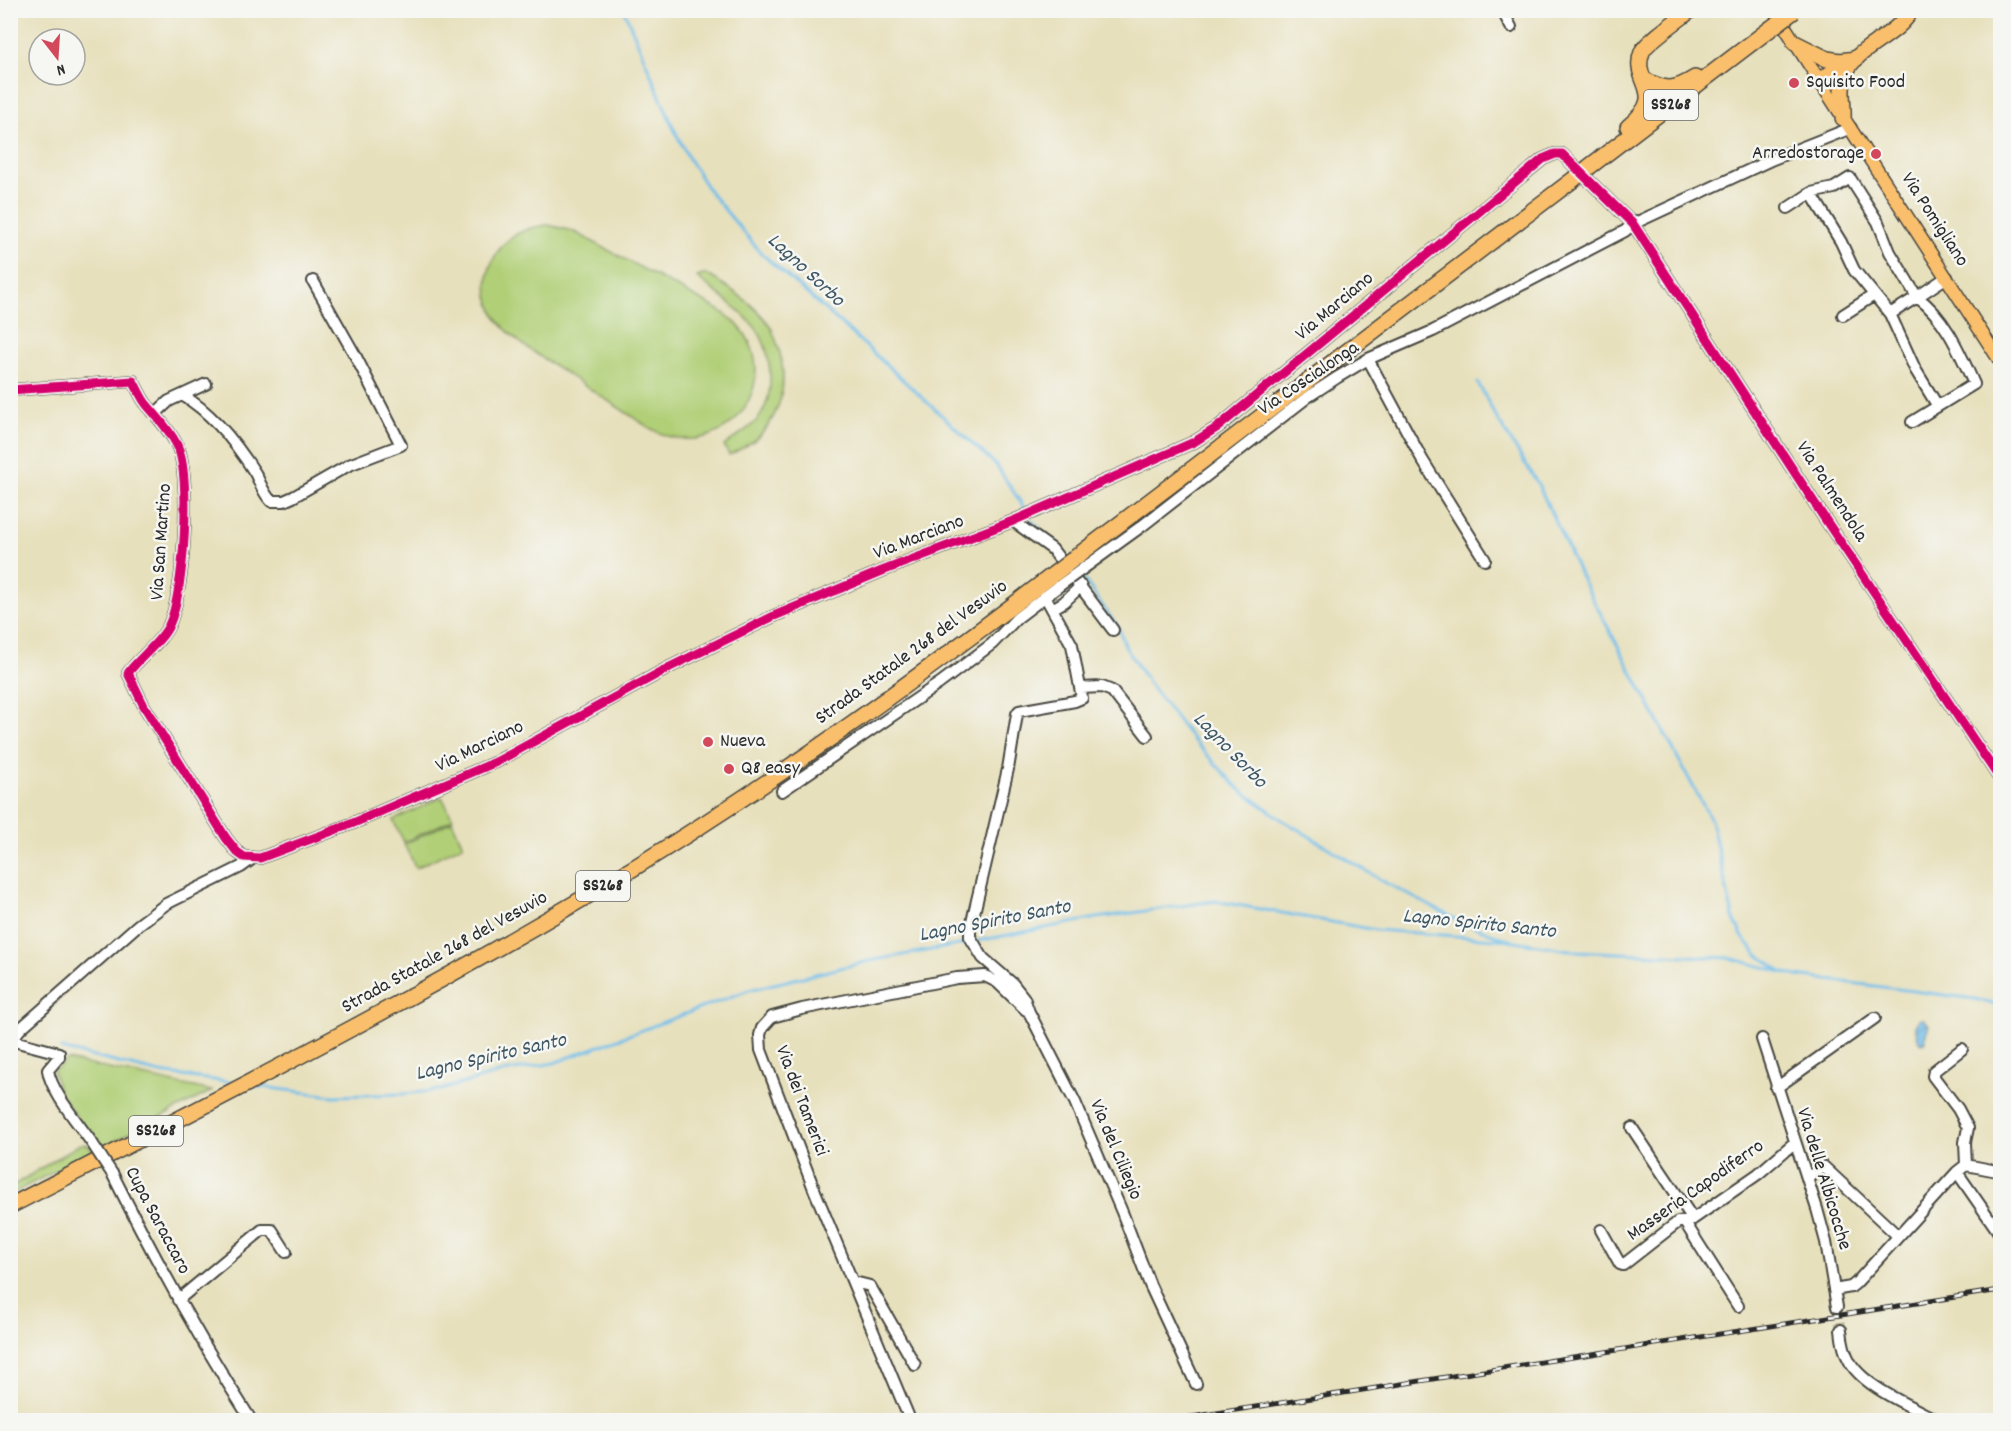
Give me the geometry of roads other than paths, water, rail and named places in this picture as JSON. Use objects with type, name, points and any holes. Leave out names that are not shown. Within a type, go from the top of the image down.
[{"type":"highway","name":"SS268","points":[[1594,163],[1643,112],[1648,93],[1639,68],[1644,48],[1691,10]]},
{"type":"highway","name":"Strada Statale 268 del Vesuvio","points":[[10,1206],[369,1021],[520,936],[640,864],[735,803],[1057,580],[1405,307],[1794,10]]},
{"type":"highway","points":[[1820,80],[1856,59],[1906,20],[1911,10]]},
{"type":"highway","points":[[1795,43],[1827,59],[1840,61],[1856,59]]},
{"type":"highway","points":[[1645,80],[1659,88],[1678,87],[1741,51]]},
{"type":"highway","points":[[1847,123],[1842,83],[1846,70],[1856,59]]},
{"type":"main road","name":"Via Pomigliano","points":[[1774,10],[2001,361]]},
{"type":"street","points":[[1502,10],[1511,27]]},
{"type":"street","name":"Via Coscialonga","points":[[1084,559],[1142,526],[1309,396],[1368,359],[1433,331],[1624,231],[1633,224],[1847,123]]},
{"type":"street","name":"Via Palmendola","points":[[1543,159],[1562,154],[1633,224],[1823,516],[2001,779]]},
{"type":"street","name":"Via Marciano","points":[[11,1040],[21,1028],[138,925],[166,904],[241,867],[252,859],[274,854],[496,762],[670,667],[774,616],[1013,520],[1194,442],[1218,427],[1543,159]]},
{"type":"street","points":[[1788,208],[1811,193],[1834,188],[1850,178],[1878,222],[1890,252],[1917,297],[1927,304],[1953,339],[1974,384],[1912,422]]},
{"type":"street","points":[[1811,193],[1841,242],[1854,270],[1890,314],[1915,369],[1937,405]]},
{"type":"street","points":[[1890,314],[1947,276]]},
{"type":"street","points":[[182,394],[203,408],[238,448],[271,501],[284,501],[349,465],[401,445],[314,281]]},
{"type":"street","points":[[1843,315],[1874,295]]},
{"type":"street","points":[[1368,359],[1423,461],[1485,561]]},
{"type":"street","name":"Via San Martino","points":[[10,390],[133,381],[146,404],[156,413],[176,444],[183,462],[186,484],[180,577],[175,611],[168,628],[128,673],[144,706],[226,838],[237,852],[252,859]]},
{"type":"street","points":[[156,413],[169,401],[206,384]]},
{"type":"street","points":[[1013,520],[1053,549],[1113,630]]},
{"type":"street","points":[[782,791],[940,683],[992,644],[1017,618],[1045,596],[1057,580]]},
{"type":"street","points":[[1052,609],[1064,602],[1081,586]]},
{"type":"street","points":[[1045,596],[1072,645],[1081,688],[1102,687],[1112,691],[1147,736]]},
{"type":"street","name":"Via del Ciliegio","points":[[1081,688],[1080,700],[1019,711],[1017,714],[1008,769],[970,937],[983,958],[1013,984],[1024,998],[1075,1102],[1150,1285],[1196,1384]]},
{"type":"street","name":"Via dei Tamerici","points":[[910,1420],[814,1189],[761,1050],[762,1028],[772,1017],[802,1009],[957,978],[985,976],[997,982],[1029,1012]]},
{"type":"street","points":[[1776,1088],[1875,1018]]},
{"type":"street","name":"Via delle Albicocche","points":[[1762,1039],[1794,1143],[1808,1177],[1826,1242],[1834,1290],[1851,1287],[1856,1283],[1957,1172],[1966,1165]]},
{"type":"street","name":"Cupa Saraccaro","points":[[11,1040],[59,1053],[59,1057],[48,1070],[50,1080],[113,1175],[178,1300],[251,1420]]},
{"type":"street","points":[[1962,1049],[1934,1071],[1932,1076],[1958,1109],[1968,1128],[1965,1142],[1966,1165],[1997,1172],[2001,1176]]},
{"type":"street","points":[[1632,1128],[1738,1306]]},
{"type":"street","name":"Masseria Capodiferro","points":[[1601,1230],[1620,1264],[1623,1265],[1678,1222],[1688,1220],[1758,1174],[1794,1143]]},
{"type":"street","points":[[1808,1177],[1824,1167],[1898,1236]]},
{"type":"street","points":[[1957,1172],[2001,1233]]},
{"type":"street","points":[[178,1300],[262,1230],[272,1230],[286,1252]]},
{"type":"street","points":[[854,1282],[870,1286],[915,1365]]},
{"type":"street","points":[[1834,1290],[1837,1308]]},
{"type":"street","points":[[1841,1330],[1843,1346],[1851,1364],[1863,1377],[1937,1420]]},
{"type":"water","points":[[1924,1019],[1929,1025],[1925,1036],[1926,1041],[1922,1043],[1919,1042],[1915,1026],[1919,1020]]},
{"type":"waterway","name":"Lagno Sorbo","points":[[624,10],[673,127],[689,159],[710,192],[762,254],[996,465],[1025,509]]},
{"type":"waterway","points":[[1478,383],[1496,417],[1538,484],[1582,579],[1711,820],[1733,917],[1742,936],[1757,954],[1779,970]]},
{"type":"waterway","name":"Lagno Sorbo","points":[[1031,520],[1067,558]]},
{"type":"waterway","name":"Lagno Sorbo","points":[[1081,575],[1119,629],[1126,648],[1150,685],[1194,741],[1238,788],[1281,819],[1386,883],[1459,921],[1506,939]]},
{"type":"waterway","name":"Lagno Spirito Santo","points":[[977,941],[1097,918],[1215,901],[1376,930],[1509,940],[1575,951],[1730,958],[1797,976],[1975,999],[2000,1006]]},
{"type":"waterway","name":"Lagno Spirito Santo","points":[[255,1086],[333,1096],[403,1094],[440,1090],[503,1072],[554,1063],[749,990],[869,961],[970,943]]},
{"type":"waterway","name":"Lagno Spirito Santo","points":[[61,1049],[160,1073],[237,1083]]},
{"type":"tunnel","points":[[1837,1307],[1841,1330]]},
{"type":"railway","points":[[1172,1420],[2000,1290]]},
{"type":"place","name":"Squisito Food","points":[[1794,83]]},
{"type":"place","name":"Arredostorage","points":[[1876,154]]},
{"type":"place","name":"Nueva","points":[[708,742]]},
{"type":"place","name":"Q8 easy","points":[[729,769]]}]
